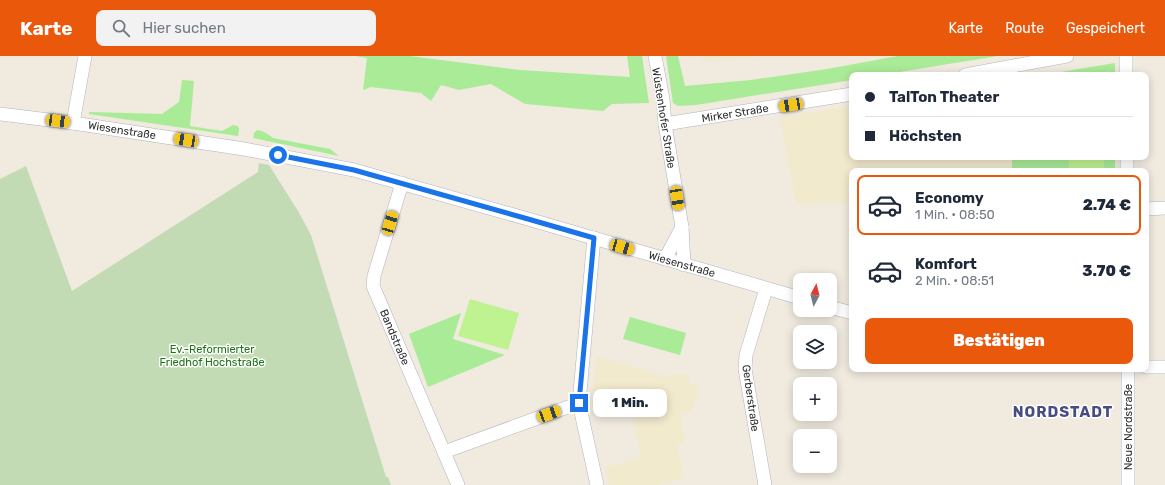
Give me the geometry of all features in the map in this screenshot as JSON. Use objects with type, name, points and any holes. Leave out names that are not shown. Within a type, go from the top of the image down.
[{"type":"street","points":[[73,123],[85,56]]},
{"type":"street","name":"Wüstenhofer Straße","points":[[654,56],[663,99],[665,124],[682,227],[684,265]]},
{"type":"street","points":[[981,72],[1067,56]]},
{"type":"street","points":[[1126,56],[1126,72]]},
{"type":"street","name":"Mirker Straße","points":[[665,124],[849,94]]},
{"type":"street","name":"Wiesenstraße","points":[[0,114],[73,123],[250,150],[354,170],[793,296]]},
{"type":"street","name":"Bandstraße","points":[[402,183],[374,276],[373,286],[458,485]]},
{"type":"street","points":[[1149,209],[1165,208]]},
{"type":"street","points":[[665,259],[682,227]]},
{"type":"street","points":[[594,238],[579,403],[597,485]]},
{"type":"street","name":"Gerberstraße","points":[[765,485],[745,369],[746,355],[766,289]]},
{"type":"street","points":[[837,309],[849,312]]},
{"type":"street","points":[[1149,368],[1165,367]]},
{"type":"street","name":"Neue Nordstraße","points":[[1128,372],[1128,485]]},
{"type":"street","points":[[444,452],[579,403]]},
{"type":"shaded area","points":[[702,56],[768,56],[702,61]]},
{"type":"shaded area","points":[[849,106],[849,160],[1012,160],[1012,168],[849,168],[849,203],[796,204],[780,117]]},
{"type":"shaded area","points":[[596,356],[667,377],[681,373],[690,376],[688,383],[700,386],[692,411],[680,413],[685,443],[677,445],[684,475],[681,476],[681,480],[656,485],[609,485],[605,467],[641,458],[633,415],[592,404]]},
{"type":"green space","points":[[355,56],[410,56],[520,70],[630,77],[627,56],[642,56],[649,103],[612,104],[603,111],[525,104],[491,84],[459,90],[441,85],[431,101],[421,93],[371,87],[363,90],[367,58]]},
{"type":"green space","points":[[666,56],[678,56],[685,86],[751,80],[827,69],[898,56],[998,56],[899,72],[849,72],[849,80],[696,105],[678,106],[673,103]]},
{"type":"green space","points":[[1115,63],[1115,72],[1061,72]]},
{"type":"green space","points":[[182,80],[194,81],[190,126],[222,131],[233,125],[238,126],[238,136],[89,114],[89,112],[162,114],[179,102]]},
{"type":"green space","points":[[257,130],[266,133],[273,138],[330,149],[339,156],[253,138],[254,133]]},
{"type":"green space","points":[[1012,160],[1115,160],[1115,168],[1012,168]]},
{"type":"green space","points":[[1069,160],[1104,160],[1104,168],[1069,168]]},
{"type":"green space","name":"Ev.-Reformierter Friedhof Hochstraße","points":[[259,163],[269,165],[298,211],[311,235],[386,477],[388,477],[391,485],[0,485],[0,179],[26,166],[72,291],[258,172]]},
{"type":"green space","points":[[470,299],[519,313],[508,350],[458,336]]},
{"type":"green space","points":[[461,313],[453,339],[505,355],[428,387],[409,334]]},
{"type":"green space","points":[[630,317],[686,333],[680,355],[623,339]]},
{"type":"district","name":"NORDSTADT","points":[[1063,412]]},
{"type":"route","points":[[278,155],[354,170],[594,238],[579,403]]}]
